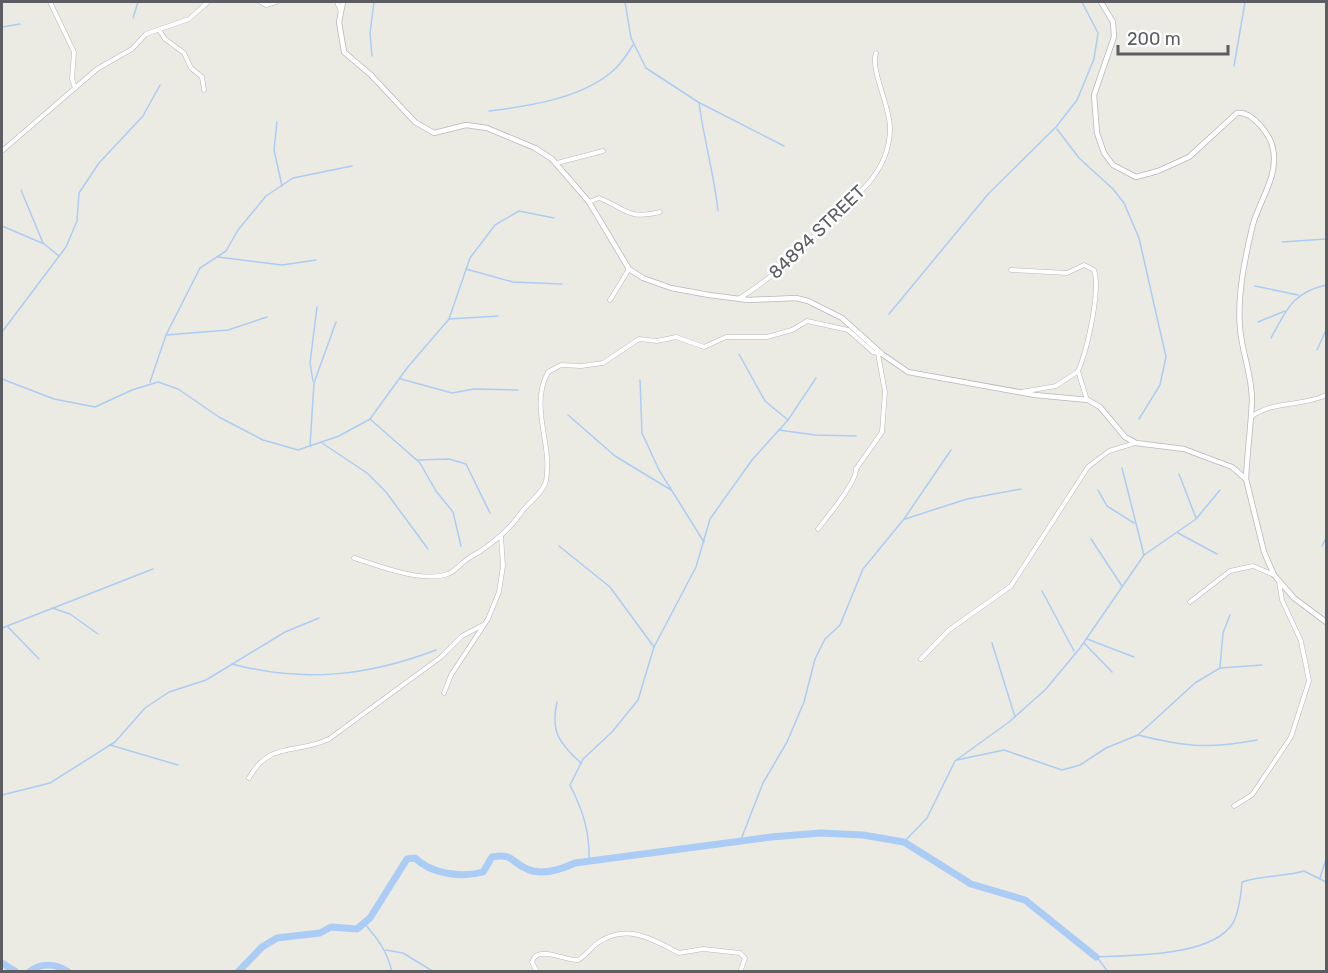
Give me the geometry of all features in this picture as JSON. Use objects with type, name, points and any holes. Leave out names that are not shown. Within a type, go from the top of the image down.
[{"type":"street","points":[[50,2],[74,52],[72,78],[75,88]]},
{"type":"street","points":[[2,151],[105,63],[132,49],[146,34],[189,18],[208,2]]},
{"type":"street","points":[[261,2],[266,5],[276,2]]},
{"type":"street","points":[[337,2],[341,12]]},
{"type":"street","points":[[343,2],[339,29],[344,52],[424,128],[439,133],[466,125],[487,128],[535,148],[557,163],[590,202],[628,269],[643,278],[671,288],[740,299],[766,301],[796,298],[821,306],[856,328],[880,354],[885,392],[882,432],[856,469],[856,475],[818,529]]},
{"type":"street","points":[[1101,2],[1113,22],[1114,44],[1103,62],[1094,95],[1094,115],[1100,143],[1113,165],[1136,177],[1158,171],[1199,150],[1237,112],[1248,114],[1273,148],[1271,178],[1252,226],[1240,306],[1240,329],[1250,373],[1246,478],[1264,552],[1274,575],[1294,598],[1326,622]]},
{"type":"street","points":[[159,30],[165,39],[184,53],[191,68],[202,77],[204,90]]},
{"type":"street","name":"84894 STREET","points":[[740,299],[762,285],[793,258],[856,198],[880,168],[887,154],[890,115],[876,73],[873,59],[876,53]]},
{"type":"street","points":[[557,163],[603,151]]},
{"type":"street","points":[[590,202],[599,198],[627,214],[647,215],[660,212]]},
{"type":"street","points":[[1011,270],[1067,273],[1084,265],[1094,270],[1096,287],[1089,342],[1078,371],[1056,386],[1020,392]]},
{"type":"street","points":[[610,300],[628,269]]},
{"type":"street","points":[[354,558],[418,577],[449,574],[466,560],[485,550],[502,535],[545,484],[546,454],[540,401],[546,376],[554,368],[561,365],[581,366],[603,363],[639,339],[676,337],[704,347],[726,337],[767,337],[792,330],[807,321],[848,330],[880,354],[917,376],[1088,400],[1100,407],[1125,437],[1136,442],[1196,453],[1232,467],[1246,478]]},
{"type":"street","points":[[1078,371],[1088,400]]},
{"type":"street","points":[[1250,417],[1271,406],[1311,401],[1326,395]]},
{"type":"street","points":[[921,659],[949,630],[1011,586],[1088,467],[1109,451],[1136,442]]},
{"type":"street","points":[[444,693],[451,675],[492,611],[501,583],[502,535]]},
{"type":"street","points":[[1190,602],[1230,571],[1253,566],[1274,575]]},
{"type":"street","points":[[1234,806],[1252,795],[1292,737],[1306,692],[1308,674],[1306,659],[1295,624],[1282,600],[1279,581]]},
{"type":"street","points":[[249,778],[262,759],[270,754],[314,746],[329,739],[441,657],[462,636],[483,625]]},
{"type":"street","points":[[537,972],[532,962],[534,957],[545,953],[578,960],[601,940],[636,933],[663,942],[680,953],[703,949],[740,953],[745,958],[740,972]]},
{"type":"waterway","points":[[133,18],[138,2]]},
{"type":"waterway","points":[[372,56],[370,33],[374,2]]},
{"type":"waterway","points":[[625,2],[631,38],[646,68],[698,102],[784,146]]},
{"type":"waterway","points":[[889,314],[989,193],[1056,127],[1077,100],[1094,59],[1098,33],[1082,2]]},
{"type":"waterway","points":[[1234,66],[1245,2]]},
{"type":"waterway","points":[[2,27],[20,24]]},
{"type":"waterway","points":[[489,111],[556,99],[589,87],[616,68],[633,45]]},
{"type":"waterway","points":[[2,332],[66,247],[77,221],[79,193],[99,163],[143,116],[160,85]]},
{"type":"waterway","points":[[699,103],[718,211]]},
{"type":"waterway","points":[[277,122],[274,150],[282,186]]},
{"type":"waterway","points":[[1057,129],[1079,158],[1113,189],[1124,203],[1139,238],[1166,357],[1160,385],[1139,419]]},
{"type":"waterway","points":[[150,382],[166,335],[200,268],[226,251],[238,230],[266,196],[293,178],[352,166]]},
{"type":"waterway","points":[[21,190],[43,243],[59,256]]},
{"type":"waterway","points":[[2,379],[54,399],[95,407],[132,390],[158,382],[178,389],[219,417],[263,440],[298,450],[339,436],[370,419],[407,368],[449,319],[470,258],[495,225],[519,211],[554,218]]},
{"type":"waterway","points":[[2,226],[42,243]]},
{"type":"waterway","points":[[1282,242],[1326,239]]},
{"type":"waterway","points":[[218,257],[282,265],[316,260]]},
{"type":"waterway","points":[[466,269],[513,282],[562,284]]},
{"type":"waterway","points":[[1271,338],[1286,311],[1298,298],[1315,288],[1326,285]]},
{"type":"waterway","points":[[1255,286],[1298,295]]},
{"type":"waterway","points":[[313,381],[310,363],[317,307]]},
{"type":"waterway","points":[[1258,322],[1285,311]]},
{"type":"waterway","points":[[449,319],[498,316]]},
{"type":"waterway","points":[[166,335],[228,330],[267,317]]},
{"type":"waterway","points":[[310,446],[314,383],[336,322]]},
{"type":"waterway","points":[[1317,350],[1326,330]]},
{"type":"waterway","points":[[739,354],[765,401],[788,420]]},
{"type":"waterway","points":[[589,861],[585,822],[570,785],[583,759],[612,732],[638,700],[654,647],[696,567],[710,519],[752,460],[788,420],[816,378]]},
{"type":"waterway","points":[[401,379],[452,393],[474,389],[518,390]]},
{"type":"waterway","points":[[640,380],[642,433],[659,470],[704,542]]},
{"type":"waterway","points":[[568,415],[615,456],[671,490]]},
{"type":"waterway","points":[[370,419],[420,463],[436,491],[453,512],[461,546]]},
{"type":"waterway","points":[[779,430],[815,435],[856,436]]},
{"type":"waterway","points":[[322,443],[367,473],[386,492],[428,549]]},
{"type":"waterway","points":[[740,842],[763,783],[787,742],[804,702],[815,659],[825,639],[840,625],[863,569],[904,519],[951,450]]},
{"type":"waterway","points":[[418,460],[449,459],[466,464],[490,513]]},
{"type":"waterway","points":[[1122,468],[1144,555]]},
{"type":"waterway","points":[[1179,474],[1196,518]]},
{"type":"waterway","points":[[905,519],[967,499],[1021,489]]},
{"type":"waterway","points":[[1098,490],[1107,506],[1134,523]]},
{"type":"waterway","points":[[904,842],[927,818],[955,761],[1009,722],[1046,689],[1080,648],[1144,555],[1196,519],[1220,490]]},
{"type":"waterway","points":[[1178,533],[1217,554]]},
{"type":"waterway","points":[[1322,546],[1326,538]]},
{"type":"waterway","points":[[1091,539],[1122,586]]},
{"type":"waterway","points":[[559,546],[610,587],[654,647]]},
{"type":"waterway","points":[[2,628],[153,569]]},
{"type":"waterway","points":[[1042,591],[1074,651]]},
{"type":"waterway","points":[[52,608],[70,614],[98,634]]},
{"type":"waterway","points":[[1220,667],[1223,633],[1230,615]]},
{"type":"waterway","points":[[2,795],[50,783],[115,742],[145,708],[169,692],[206,680],[285,632],[319,618]]},
{"type":"waterway","points":[[8,627],[39,659]]},
{"type":"waterway","points":[[1087,639],[1134,657]]},
{"type":"waterway","points":[[992,643],[1015,717]]},
{"type":"waterway","points":[[1084,643],[1112,672]]},
{"type":"waterway","points":[[232,664],[284,673],[335,674],[385,666],[436,650]]},
{"type":"waterway","points":[[957,760],[1004,750],[1062,770],[1080,765],[1106,748],[1138,735],[1195,683],[1220,668],[1262,665]]},
{"type":"waterway","points":[[557,702],[555,722],[558,737],[581,763]]},
{"type":"waterway","points":[[1138,735],[1170,742],[1210,746],[1257,740]]},
{"type":"waterway","points":[[110,745],[178,765]]},
{"type":"waterway","points":[[238,972],[262,947],[277,938],[320,933],[331,927],[357,929],[370,918],[407,859],[415,858],[429,868],[438,871],[466,875],[483,872],[492,857],[505,856],[522,867],[545,872],[575,863],[771,837],[821,833],[863,835],[904,842],[971,884],[1025,900],[1096,957]]},
{"type":"waterway","points":[[1320,878],[1326,859]]},
{"type":"waterway","points":[[1096,957],[1170,952],[1208,942],[1223,934],[1233,923],[1242,882],[1304,871],[1326,882]]},
{"type":"waterway","points":[[364,923],[381,946],[392,972]]},
{"type":"waterway","points":[[386,950],[403,953],[434,972]]},
{"type":"waterway","points":[[1097,957],[1108,972]]},
{"type":"waterway","points":[[2,963],[16,972]]},
{"type":"waterway","points":[[29,972],[48,965],[68,972]]}]
